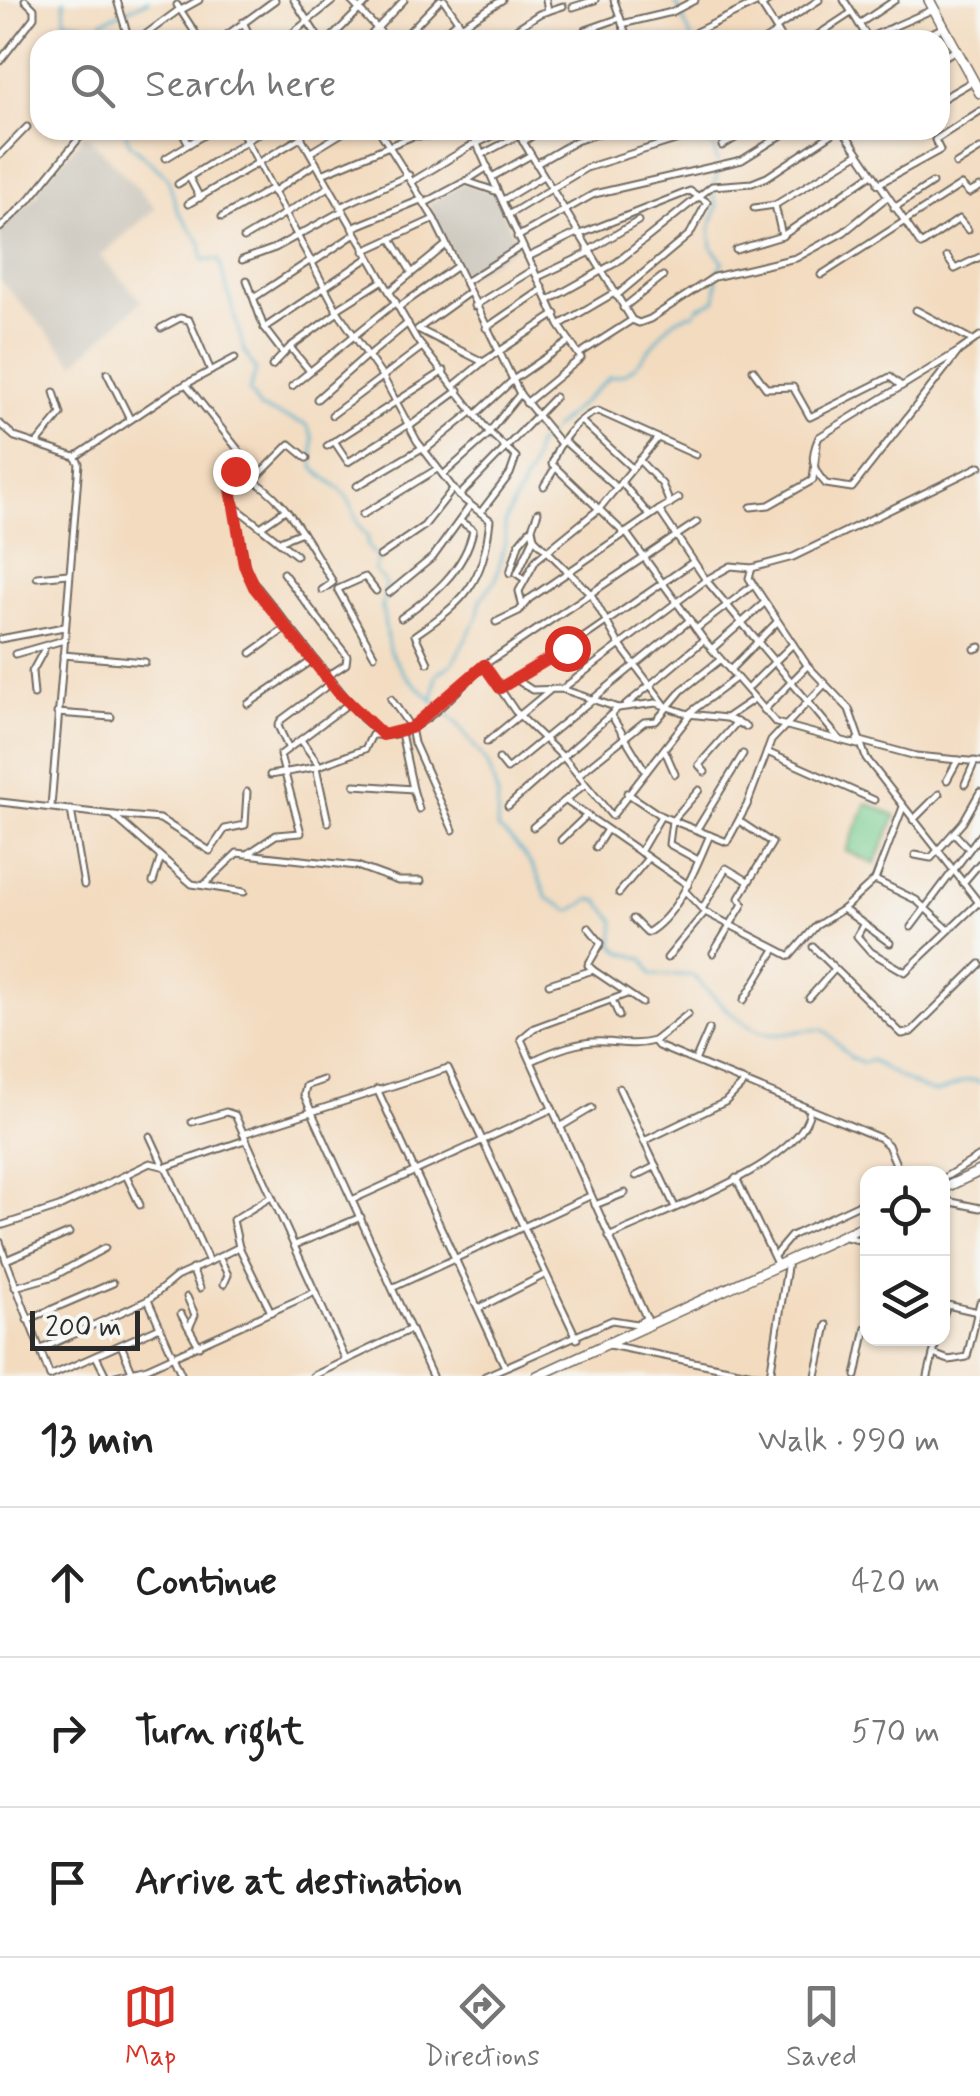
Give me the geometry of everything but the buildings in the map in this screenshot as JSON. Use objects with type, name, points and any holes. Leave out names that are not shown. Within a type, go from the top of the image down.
[{"type":"main road","points":[[931,4],[946,30]]},
{"type":"main road","points":[[950,38],[980,93]]},
{"type":"main road","points":[[950,1185],[980,1171]]},
{"type":"main road","points":[[537,1376],[648,1321],[860,1228]]},
{"type":"street","points":[[0,61],[34,17],[34,9],[25,0]]},
{"type":"street","points":[[151,30],[180,8],[199,0]]},
{"type":"street","points":[[232,30],[276,0]]},
{"type":"street","points":[[294,0],[313,30]]},
{"type":"street","points":[[297,30],[334,0]]},
{"type":"street","points":[[350,0],[380,30]]},
{"type":"street","points":[[340,30],[369,0]]},
{"type":"street","points":[[375,30],[404,0]]},
{"type":"street","points":[[450,30],[502,0]]},
{"type":"street","points":[[546,0],[548,11]]},
{"type":"street","points":[[573,7],[595,0]]},
{"type":"street","points":[[614,0],[624,30]]},
{"type":"street","points":[[700,30],[770,0]]},
{"type":"street","points":[[759,2],[777,30],[818,0]]},
{"type":"street","points":[[844,0],[862,30]]},
{"type":"street","points":[[859,24],[895,0]]},
{"type":"street","points":[[413,30],[446,1],[464,30]]},
{"type":"street","points":[[586,30],[691,1]]},
{"type":"street","points":[[117,3],[125,30]]},
{"type":"street","points":[[883,30],[931,4]]},
{"type":"street","points":[[516,30],[563,6]]},
{"type":"street","points":[[180,8],[194,30]]},
{"type":"street","points":[[825,30],[851,13]]},
{"type":"street","points":[[242,22],[246,30]]},
{"type":"street","points":[[936,30],[944,26]]},
{"type":"street","points":[[950,53],[956,50]]},
{"type":"street","points":[[950,94],[973,81]]},
{"type":"street","points":[[950,131],[980,111]]},
{"type":"street","points":[[0,155],[27,127]]},
{"type":"street","points":[[0,228],[29,200],[78,140]]},
{"type":"street","points":[[186,140],[188,144]]},
{"type":"street","points":[[166,158],[195,140]]},
{"type":"street","points":[[178,184],[248,140],[337,311],[384,379],[423,449],[459,496],[490,520],[484,554],[466,598],[415,634],[428,662]]},
{"type":"street","points":[[188,204],[260,165],[292,140]]},
{"type":"street","points":[[303,140],[422,347],[490,432],[516,457],[480,513]]},
{"type":"street","points":[[310,153],[330,140]]},
{"type":"street","points":[[387,140],[434,219],[474,306],[526,403],[562,443],[619,485],[650,516]]},
{"type":"street","points":[[322,174],[406,140]]},
{"type":"street","points":[[242,260],[298,236],[341,209],[411,178],[482,140]]},
{"type":"street","points":[[483,154],[505,140]]},
{"type":"street","points":[[526,140],[523,142],[588,252],[623,308],[639,323],[714,277],[796,258],[844,232],[887,197]]},
{"type":"street","points":[[536,164],[579,140]]},
{"type":"street","points":[[508,215],[586,168],[682,140]]},
{"type":"street","points":[[722,146],[732,140]]},
{"type":"street","points":[[517,236],[594,194],[658,176],[742,160],[774,140]]},
{"type":"street","points":[[549,300],[602,272],[716,185],[752,183],[824,140]]},
{"type":"street","points":[[850,140],[921,245],[958,219],[968,230]]},
{"type":"street","points":[[878,184],[940,150],[936,140]]},
{"type":"street","points":[[477,142],[559,324],[579,354],[580,362],[526,403]]},
{"type":"street","points":[[956,164],[980,149]]},
{"type":"street","points":[[754,208],[774,205],[858,154]]},
{"type":"street","points":[[492,177],[531,155]]},
{"type":"street","points":[[222,217],[316,163]]},
{"type":"street","points":[[255,298],[353,232],[466,181],[488,166]]},
{"type":"street","points":[[736,250],[782,236],[872,174]]},
{"type":"street","points":[[502,201],[543,176]]},
{"type":"street","points":[[189,177],[200,198]]},
{"type":"street","points":[[466,181],[498,192]]},
{"type":"street","points":[[894,208],[932,183]]},
{"type":"street","points":[[820,275],[960,184],[969,194],[980,188]]},
{"type":"street","points":[[244,238],[328,187]]},
{"type":"street","points":[[528,257],[664,198],[690,191],[701,194],[707,202],[695,228],[615,294],[559,324]]},
{"type":"street","points":[[774,205],[782,236]]},
{"type":"street","points":[[364,250],[434,219]]},
{"type":"street","points":[[538,278],[638,222]]},
{"type":"street","points":[[392,240],[412,273]]},
{"type":"street","points":[[389,292],[446,244]]},
{"type":"street","points":[[464,282],[522,246]]},
{"type":"street","points":[[946,257],[955,268],[980,257]]},
{"type":"street","points":[[264,328],[368,258]]},
{"type":"street","points":[[292,386],[351,333],[456,266]]},
{"type":"street","points":[[474,306],[534,269]]},
{"type":"street","points":[[623,308],[663,276]]},
{"type":"street","points":[[247,280],[264,328],[283,353]]},
{"type":"street","points":[[272,366],[290,347],[382,281]]},
{"type":"street","points":[[486,328],[543,289]]},
{"type":"street","points":[[415,331],[468,292]]},
{"type":"street","points":[[916,310],[972,340]]},
{"type":"street","points":[[333,440],[348,462],[410,425],[498,350],[556,314]]},
{"type":"street","points":[[161,328],[180,318],[189,320],[211,371]]},
{"type":"street","points":[[579,354],[632,320]]},
{"type":"street","points":[[316,398],[408,323]]},
{"type":"street","points":[[415,331],[483,362]]},
{"type":"street","points":[[816,474],[826,484],[852,488],[959,352],[980,336]]},
{"type":"street","points":[[357,486],[423,449],[570,341]]},
{"type":"street","points":[[290,347],[310,370]]},
{"type":"street","points":[[332,415],[422,347]]},
{"type":"street","points":[[751,507],[769,504],[814,480],[812,456],[816,442],[900,385],[959,352]]},
{"type":"street","points":[[75,457],[186,384],[235,358]]},
{"type":"street","points":[[753,370],[766,388],[793,387],[810,416],[890,378],[900,385]]},
{"type":"street","points":[[328,446],[444,371]]},
{"type":"street","points":[[107,373],[130,420]]},
{"type":"street","points":[[885,380],[887,394]]},
{"type":"street","points":[[186,384],[240,452],[230,483],[247,574],[348,704],[383,735]]},
{"type":"street","points":[[36,444],[62,414],[54,392]]},
{"type":"street","points":[[442,475],[490,432],[520,394]]},
{"type":"street","points":[[459,496],[535,414],[555,398]]},
{"type":"street","points":[[696,455],[598,411],[581,421],[552,460],[555,468],[645,554],[704,640],[782,728],[916,756],[977,762],[965,784]]},
{"type":"street","points":[[581,421],[632,468]]},
{"type":"street","points":[[0,424],[15,437],[75,457]]},
{"type":"street","points":[[522,604],[518,594],[524,579],[546,552],[599,509],[657,439]]},
{"type":"street","points":[[256,480],[290,444],[308,458]]},
{"type":"street","points":[[51,807],[68,574],[79,486],[75,457]]},
{"type":"street","points":[[638,460],[662,484],[670,504]]},
{"type":"street","points":[[562,689],[706,580],[731,566],[752,568],[793,557],[980,466]]},
{"type":"street","points":[[362,515],[437,468]]},
{"type":"street","points":[[544,486],[555,468]]},
{"type":"street","points":[[235,471],[256,480],[302,532],[374,655]]},
{"type":"street","points":[[380,556],[424,526],[453,489]]},
{"type":"street","points":[[496,622],[679,498]]},
{"type":"street","points":[[389,593],[433,557],[470,506]]},
{"type":"street","points":[[236,508],[296,555]]},
{"type":"street","points":[[262,526],[284,510]]},
{"type":"street","points":[[659,510],[706,580],[840,740]]},
{"type":"street","points":[[510,573],[520,543],[538,512]]},
{"type":"street","points":[[400,618],[446,582],[470,546],[472,530],[460,521]]},
{"type":"street","points":[[270,776],[318,766],[366,749],[372,735],[402,733],[411,728],[484,665],[698,522]]},
{"type":"street","points":[[532,528],[534,538],[546,552],[591,594],[619,644],[667,706]]},
{"type":"street","points":[[281,540],[302,532]]},
{"type":"street","points":[[524,579],[517,574],[534,538]]},
{"type":"street","points":[[470,546],[484,554]]},
{"type":"street","points":[[500,688],[517,681],[693,562]]},
{"type":"street","points":[[752,568],[752,586],[763,604],[808,665],[849,709],[857,742],[936,852],[978,899],[905,972],[862,944],[858,936],[863,925]]},
{"type":"street","points":[[283,573],[346,656],[346,664],[281,720],[278,726],[288,748]]},
{"type":"street","points":[[37,576],[68,574]]},
{"type":"street","points":[[338,590],[365,578],[376,591]]},
{"type":"street","points":[[322,590],[333,582]]},
{"type":"street","points":[[696,629],[752,586]]},
{"type":"street","points":[[712,649],[763,604]]},
{"type":"street","points":[[499,758],[506,769],[590,697],[690,620]]},
{"type":"street","points":[[730,670],[777,622]]},
{"type":"street","points":[[250,653],[289,626]]},
{"type":"street","points":[[0,639],[64,628]]},
{"type":"street","points":[[47,631],[64,640]]},
{"type":"street","points":[[15,654],[64,640]]},
{"type":"street","points":[[508,806],[610,714],[704,640]]},
{"type":"street","points":[[746,690],[793,644]]},
{"type":"street","points":[[34,695],[32,672],[46,648]]},
{"type":"street","points":[[62,655],[145,662]]},
{"type":"street","points":[[578,775],[645,721],[656,721],[682,690],[720,659]]},
{"type":"street","points":[[248,704],[313,660]]},
{"type":"street","points":[[484,665],[521,717],[564,758],[612,816],[690,714],[736,678]]},
{"type":"street","points":[[764,710],[808,665]]},
{"type":"street","points":[[517,681],[532,690],[562,689],[622,707],[667,706],[690,714],[726,718],[747,727]]},
{"type":"street","points":[[627,793],[661,816],[727,842],[767,752],[782,728],[826,684]]},
{"type":"street","points":[[488,742],[549,691]]},
{"type":"street","points":[[726,718],[754,698]]},
{"type":"street","points":[[391,699],[411,728],[414,744],[453,830]]},
{"type":"street","points":[[248,854],[270,838],[301,833],[280,754],[348,704]]},
{"type":"street","points":[[57,713],[111,717]]},
{"type":"street","points":[[610,714],[646,772]]},
{"type":"street","points":[[705,772],[699,765],[737,722]]},
{"type":"street","points":[[402,733],[419,809]]},
{"type":"street","points":[[677,734],[684,740]]},
{"type":"street","points":[[302,740],[318,766],[328,822]]},
{"type":"street","points":[[665,750],[675,774]]},
{"type":"street","points":[[767,752],[874,800]]},
{"type":"street","points":[[697,830],[743,754]]},
{"type":"street","points":[[947,780],[958,760]]},
{"type":"street","points":[[534,827],[585,784]]},
{"type":"street","points":[[355,785],[414,789]]},
{"type":"street","points":[[698,860],[670,845],[672,821],[699,790]]},
{"type":"street","points":[[0,802],[160,819],[210,851],[225,829],[245,825],[247,792]]},
{"type":"street","points":[[914,855],[926,860],[936,852],[978,803],[980,792]]},
{"type":"street","points":[[913,820],[939,794]]},
{"type":"street","points":[[566,802],[686,888],[704,911],[774,951],[794,954],[818,924],[843,909],[874,880],[903,807]]},
{"type":"street","points":[[71,810],[84,886]]},
{"type":"street","points":[[113,815],[192,884],[244,892]]},
{"type":"street","points":[[640,852],[661,816]]},
{"type":"street","points":[[561,840],[584,818]]},
{"type":"street","points":[[713,953],[744,904],[738,898],[772,843],[739,821]]},
{"type":"street","points":[[596,847],[606,831]]},
{"type":"street","points":[[954,833],[969,849]]},
{"type":"street","points":[[910,927],[980,834]]},
{"type":"street","points":[[634,918],[649,933],[686,888],[710,836]]},
{"type":"street","points":[[203,885],[234,855],[248,854],[357,866],[398,881],[421,881]]},
{"type":"street","points":[[619,893],[648,858]]},
{"type":"street","points":[[153,882],[160,860]]},
{"type":"street","points":[[962,884],[980,862]]},
{"type":"street","points":[[667,958],[704,911],[725,868],[748,881]]},
{"type":"street","points":[[874,880],[925,907],[948,930]]},
{"type":"street","points":[[843,909],[890,942]]},
{"type":"street","points":[[588,928],[601,943],[588,965],[642,1003]]},
{"type":"street","points":[[813,947],[896,1030],[907,1034],[980,964]]},
{"type":"street","points":[[744,1000],[774,951]]},
{"type":"street","points":[[809,998],[835,969]]},
{"type":"street","points":[[550,984],[592,970]]},
{"type":"street","points":[[485,1376],[576,1340],[612,1320],[638,1324],[648,1321],[521,1042],[526,1032],[626,994]]},
{"type":"street","points":[[612,1002],[619,1016]]},
{"type":"street","points":[[532,1060],[582,1044],[632,1046],[654,1040],[688,1014]]},
{"type":"street","points":[[694,1061],[709,1029]]},
{"type":"street","points":[[654,1040],[694,1061],[880,1138],[888,1145],[897,1166]]},
{"type":"street","points":[[0,1226],[59,1207],[150,1163],[164,1166],[376,1089],[448,1068],[576,1340]]},
{"type":"street","points":[[322,1080],[305,1088],[312,1112],[432,1376]]},
{"type":"street","points":[[644,1141],[725,1102],[746,1081]]},
{"type":"street","points":[[619,1088],[674,1205]]},
{"type":"street","points":[[376,1089],[505,1367]]},
{"type":"street","points":[[560,1127],[592,1108]]},
{"type":"street","points":[[352,1199],[552,1110]]},
{"type":"street","points":[[609,1236],[736,1178],[789,1148],[808,1125],[810,1110]]},
{"type":"street","points":[[192,1122],[231,1112],[345,1358]]},
{"type":"street","points":[[150,1136],[209,1262]]},
{"type":"street","points":[[950,1174],[980,1156]]},
{"type":"street","points":[[636,1176],[656,1166]]},
{"type":"street","points":[[126,1174],[140,1205]]},
{"type":"street","points":[[736,1178],[780,1261]]},
{"type":"street","points":[[595,1205],[625,1193]]},
{"type":"street","points":[[394,1287],[590,1196]]},
{"type":"street","points":[[271,1197],[233,1220],[239,1247],[271,1312]]},
{"type":"street","points":[[950,1202],[980,1208]]},
{"type":"street","points":[[606,1344],[767,1376],[780,1261],[791,1236],[860,1204]]},
{"type":"street","points":[[294,1246],[361,1217]]},
{"type":"street","points":[[6,1260],[69,1233]]},
{"type":"street","points":[[843,1235],[860,1240]]},
{"type":"street","points":[[0,1242],[50,1376],[160,1328]]},
{"type":"street","points":[[40,1350],[148,1300],[192,1269],[239,1247]]},
{"type":"street","points":[[15,1287],[54,1276],[105,1248]]},
{"type":"street","points":[[220,1257],[228,1275],[224,1284]]},
{"type":"street","points":[[192,1269],[200,1288]]},
{"type":"street","points":[[480,1308],[544,1274]]},
{"type":"street","points":[[28,1320],[113,1283]]},
{"type":"street","points":[[115,1376],[134,1373],[199,1346],[315,1292]]},
{"type":"street","points":[[187,1297],[196,1315],[189,1327]]},
{"type":"street","points":[[148,1300],[182,1376]]},
{"type":"street","points":[[933,1354],[949,1360],[967,1357],[980,1302]]},
{"type":"street","points":[[950,1305],[978,1312]]},
{"type":"street","points":[[182,1314],[199,1346]]},
{"type":"street","points":[[816,1376],[826,1325]]},
{"type":"street","points":[[313,1376],[411,1329]]},
{"type":"street","points":[[121,1345],[134,1373]]},
{"type":"street","points":[[856,1376],[862,1346]]},
{"type":"street","points":[[928,1376],[935,1346]]},
{"type":"street","points":[[96,1356],[106,1376]]},
{"type":"shaded area","points":[[81,140],[92,140],[156,208],[100,256],[142,301],[75,363],[0,280],[0,230],[40,192],[37,189]]},
{"type":"shaded area","points":[[464,183],[494,193],[518,245],[464,279],[428,204]]},
{"type":"green space","points":[[867,803],[896,816],[875,864],[846,851]]},
{"type":"waterway","points":[[64,0],[65,20],[82,23],[84,30]]},
{"type":"waterway","points":[[97,30],[103,21],[149,0]]},
{"type":"waterway","points":[[675,0],[688,30]]},
{"type":"waterway","points":[[128,140],[168,178],[177,210],[201,243],[203,260],[219,260],[244,350],[256,371],[249,391],[260,408],[307,425],[313,438],[313,468],[349,500],[368,537],[367,545],[378,560],[374,570],[386,583],[382,607],[389,650],[406,676],[456,722],[488,764],[498,797],[497,828],[527,858],[547,898],[571,911],[591,899],[599,901],[615,921],[613,944],[621,952],[644,959],[652,975],[692,975],[727,1010],[758,1031],[775,1035],[824,1030],[851,1058],[862,1063],[872,1060],[930,1091],[941,1091],[968,1080],[980,1082]]},
{"type":"waterway","points":[[712,140],[717,162]]},
{"type":"waterway","points":[[716,275],[723,261],[712,248],[710,228],[717,206],[712,192],[719,169]]},
{"type":"waterway","points":[[553,429],[610,377],[634,367],[670,325],[716,300],[717,280]]},
{"type":"waterway","points":[[433,701],[436,675],[452,664],[477,618],[481,599],[496,579],[505,542],[505,521],[530,471],[537,444],[549,434]]},
{"type":"route","points":[[235,471],[230,483],[232,497],[244,565],[254,587],[338,692],[383,735],[402,733],[432,714],[484,665],[500,688],[567,648]]}]
